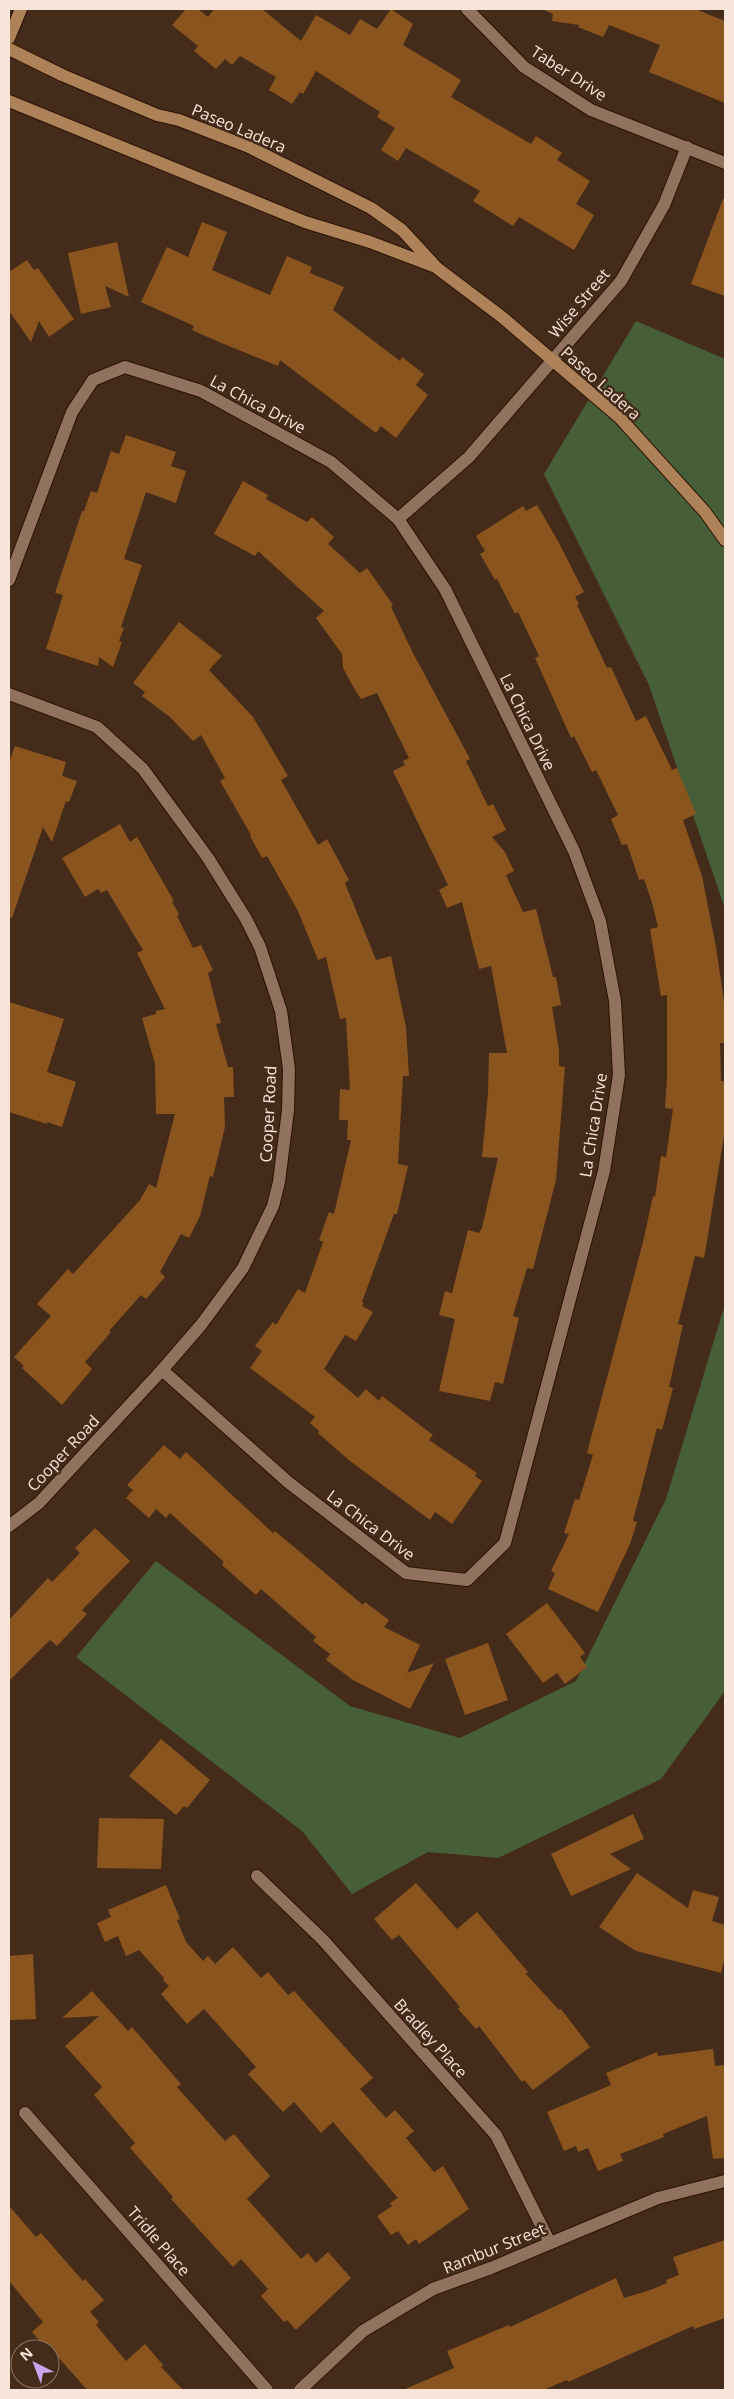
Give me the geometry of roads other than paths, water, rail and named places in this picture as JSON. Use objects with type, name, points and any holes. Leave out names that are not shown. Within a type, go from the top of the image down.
[{"type":"street","points":[[9,38],[20,9]]},
{"type":"street","name":"Taber Drive","points":[[467,9],[524,66],[591,110],[725,163]]},
{"type":"street","name":"Paseo Ladera","points":[[9,50],[62,75],[157,115],[179,120],[249,147],[372,208],[402,230],[438,268],[502,317],[620,418],[705,512],[725,540]]},
{"type":"street","name":"Paseo Ladera","points":[[9,101],[305,222],[370,242],[438,268]]},
{"type":"street","name":"Wise Street","points":[[398,519],[470,457],[621,281],[664,205],[687,147]]},
{"type":"street","name":"La Chica Drive","points":[[9,580],[72,412],[93,380],[125,367],[201,391],[331,462],[398,519],[445,589],[574,851],[600,921],[615,1001],[619,1075],[604,1171],[505,1543],[467,1580],[406,1574],[288,1482],[162,1370]]},
{"type":"street","name":"Cooper Road","points":[[9,694],[97,727],[143,768],[208,858],[246,919],[260,947],[281,1011],[289,1069],[288,1110],[283,1167],[273,1206],[242,1268],[201,1325],[162,1370],[39,1503],[9,1526]]},
{"type":"street","name":"Bradley Place","points":[[257,1876],[323,1940],[496,2135],[550,2243]]},
{"type":"street","name":"Tridle Place","points":[[25,2113],[267,2390]]},
{"type":"street","name":"Rambur Street","points":[[300,2390],[363,2331],[426,2294],[658,2198],[725,2181]]}]
